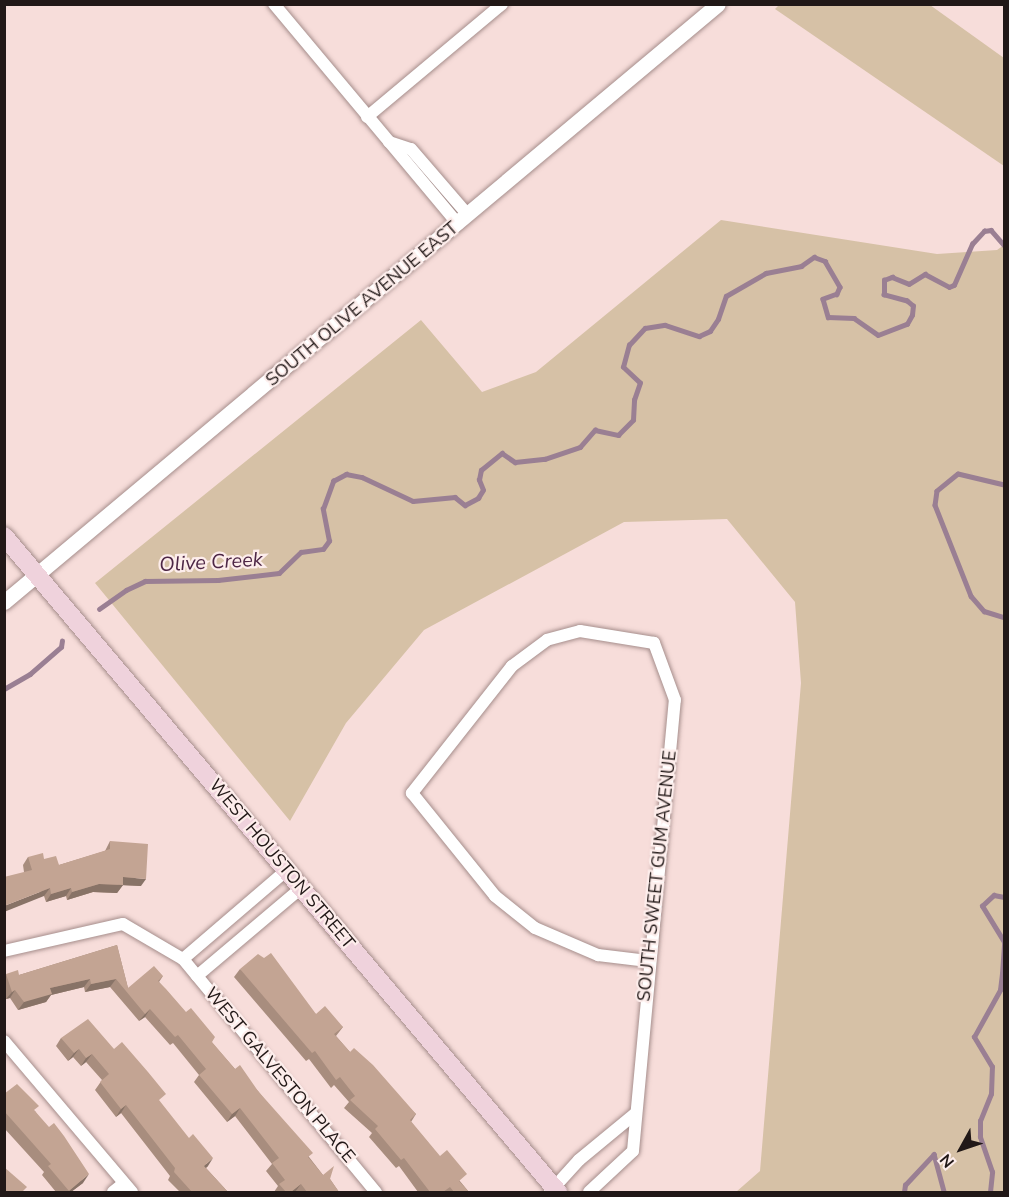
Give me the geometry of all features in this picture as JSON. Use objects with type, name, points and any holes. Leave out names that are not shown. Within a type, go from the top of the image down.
[{"type":"main road","name":"WEST HOUSTON STREET","points":[[4,536],[287,870],[554,1191]]},
{"type":"street","points":[[274,4],[388,142],[463,220]]},
{"type":"street","points":[[367,117],[502,4]]},
{"type":"street","name":"SOUTH OLIVE AVENUE EAST","points":[[4,602],[463,220],[718,4]]},
{"type":"street","name":"SOUTH SWEET GUM AVENUE","points":[[589,1192],[633,1151],[648,961],[675,700],[654,643],[580,631],[547,640],[512,666],[412,793],[495,896],[535,928],[598,955],[648,961]]},
{"type":"street","points":[[4,951],[123,924],[183,959],[287,870]]},
{"type":"street","points":[[197,976],[301,888]]},
{"type":"street","name":"WEST GALVESTON PLACE","points":[[183,959],[376,1192]]},
{"type":"street","points":[[4,1041],[128,1188],[113,1192]]},
{"type":"street","points":[[554,1191],[586,1154],[636,1113]]},
{"type":"shaded area","points":[[780,4],[930,5],[1004,58],[1004,166],[775,9]]},
{"type":"shaded area","points":[[721,220],[937,254],[997,250],[1004,245],[1004,1192],[736,1192],[760,1171],[801,683],[795,602],[727,519],[624,522],[424,630],[346,723],[290,821],[95,583],[421,320],[482,392],[536,372]]},
{"type":"building","points":[[110,841],[148,844],[146,879],[123,877],[123,885],[99,884],[72,892],[71,888],[51,894],[50,888],[4,906],[4,877],[32,870],[28,857],[43,853],[44,859],[56,856],[59,865],[110,849]]},
{"type":"building","points":[[117,945],[128,988],[154,966],[163,976],[158,981],[186,1012],[191,1008],[215,1037],[212,1042],[235,1069],[240,1065],[258,1091],[313,1153],[308,1157],[323,1175],[334,1166],[330,1179],[339,1192],[307,1192],[301,1184],[291,1192],[286,1192],[279,1184],[285,1180],[272,1163],[279,1158],[240,1108],[232,1114],[199,1075],[206,1069],[178,1035],[175,1037],[150,1009],[145,1014],[116,979],[91,984],[90,979],[50,988],[52,994],[24,1002],[15,990],[12,992],[6,974],[18,970],[19,975]]},
{"type":"building","points":[[271,953],[316,1014],[325,1006],[343,1027],[334,1034],[350,1052],[354,1048],[373,1065],[416,1114],[410,1120],[440,1156],[447,1150],[467,1174],[459,1181],[469,1192],[454,1192],[450,1187],[443,1192],[430,1192],[404,1158],[401,1160],[375,1129],[378,1126],[350,1100],[355,1096],[340,1077],[336,1080],[315,1051],[312,1053],[240,969],[258,954],[264,958]]},
{"type":"building","points":[[88,1019],[114,1049],[122,1042],[166,1094],[159,1100],[189,1138],[193,1134],[213,1158],[204,1166],[228,1192],[192,1192],[174,1172],[175,1168],[126,1105],[121,1109],[100,1082],[109,1074],[92,1054],[86,1058],[79,1049],[74,1053],[61,1038]]},
{"type":"building","points":[[17,1084],[39,1106],[34,1110],[49,1127],[54,1123],[89,1174],[69,1191],[48,1166],[51,1164],[4,1111],[4,1094]]},
{"type":"building","points":[[4,1167],[27,1187],[22,1192],[4,1192]]},
{"type":"waterway","name":"Olive Creek","points":[[99,609],[126,590],[145,581],[218,580],[279,573],[301,552],[323,549],[329,541],[323,509],[333,481],[346,474],[362,477],[413,501],[455,497],[465,505],[478,498],[483,490],[479,480],[481,470],[502,453],[515,462],[545,459],[580,447],[595,430],[618,435],[633,420],[634,400],[640,383],[623,367],[629,345],[645,328],[665,325],[699,336],[710,331],[718,319],[726,296],[766,273],[801,266],[814,257],[825,261],[840,287],[837,294],[823,299],[828,317],[854,318],[878,335],[907,324],[912,315],[913,306],[907,301],[884,295],[884,280],[892,277],[909,284],[925,274],[949,287],[954,285],[972,244],[984,231],[991,230],[1004,245]]},
{"type":"waterway","points":[[1004,485],[958,474],[937,491],[935,505],[971,596],[984,611],[1004,617]]},
{"type":"waterway","name":"Olive Creek","points":[[4,689],[30,674],[61,647],[62,641]]},
{"type":"waterway","points":[[990,1192],[992,1172],[980,1137],[980,1121],[991,1094],[992,1067],[974,1037],[1000,990],[1004,942],[982,906],[994,895],[1004,897]]},
{"type":"waterway","points":[[904,1192],[905,1185],[934,1154],[944,1192]]}]
